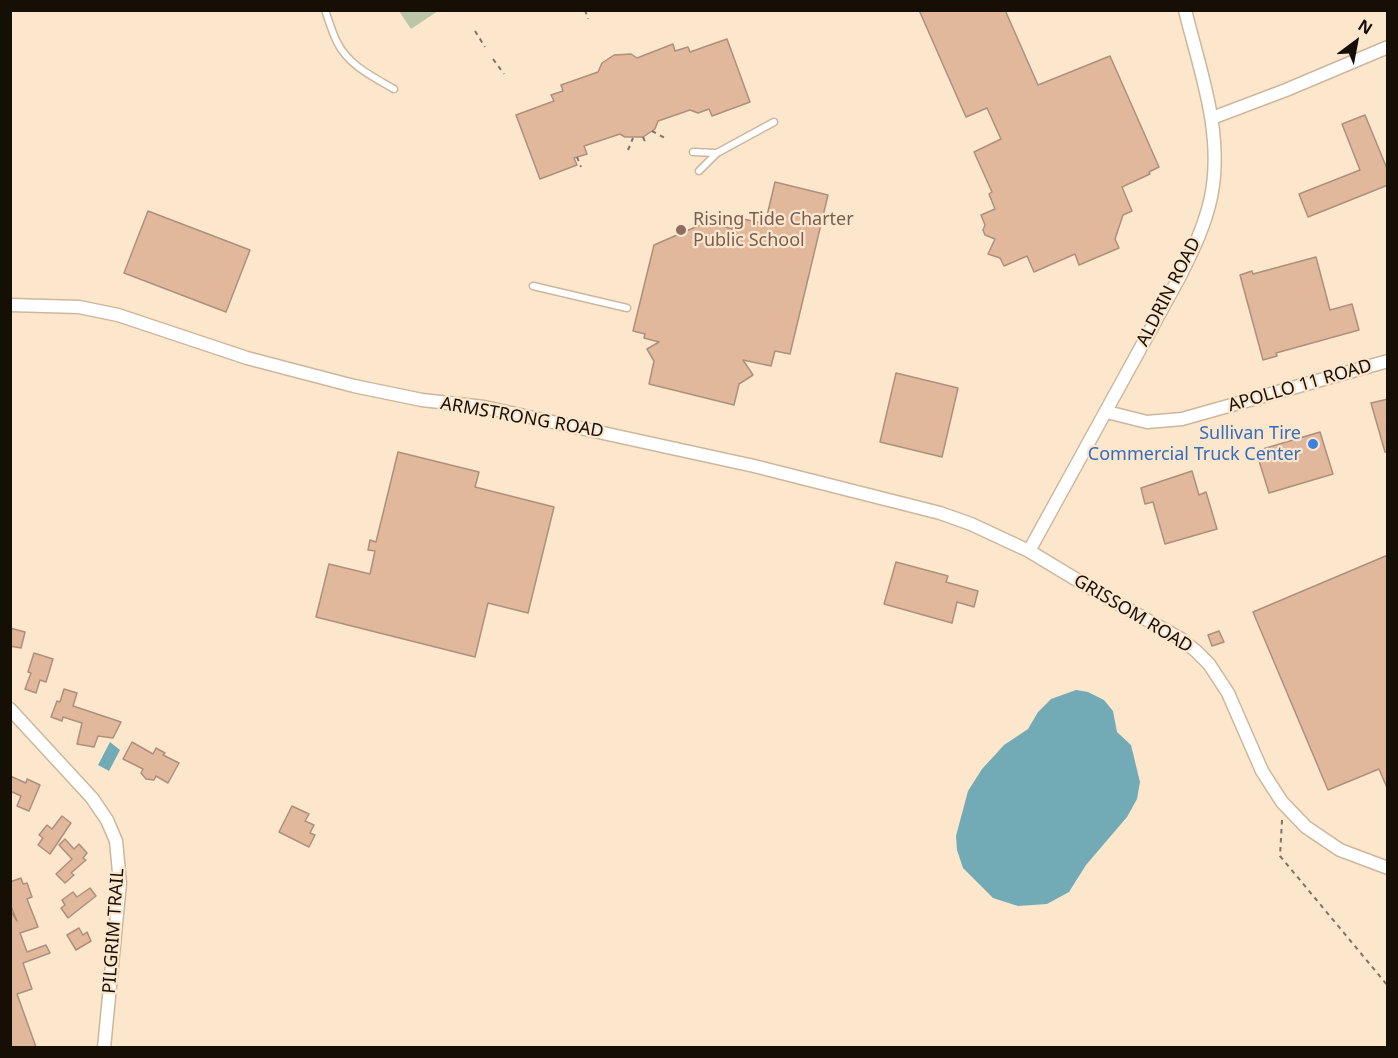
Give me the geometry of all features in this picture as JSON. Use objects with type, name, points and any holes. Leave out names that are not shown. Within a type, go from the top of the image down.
[{"type":"street","name":"ALDRIN ROAD","points":[[1029,551],[1179,278],[1205,220],[1211,196],[1216,150],[1212,118],[1185,10]]},
{"type":"street","points":[[1212,118],[1388,47]]},
{"type":"street","name":"ARMSTRONG ROAD","points":[[10,305],[79,307],[118,315],[247,358],[354,386],[422,400],[484,407],[754,466],[940,513],[971,524],[1029,551]]},
{"type":"street","name":"APOLLO 11 ROAD","points":[[1107,412],[1147,422],[1182,419],[1388,361]]},
{"type":"street","name":"GRISSOM ROAD","points":[[1029,551],[1092,590],[1181,639],[1209,664],[1228,693],[1262,771],[1282,802],[1306,827],[1340,850],[1388,868]]},
{"type":"street","name":"PILGRIM TRAIL","points":[[10,709],[92,798],[107,820],[116,841],[120,883],[104,1047]]},
{"type":"lane","points":[[325,10],[337,42],[347,57],[366,73],[394,89]]},
{"type":"lane","points":[[699,171],[717,153],[774,122]]},
{"type":"lane","points":[[693,152],[717,153]]},
{"type":"lane","points":[[533,286],[627,308]]},
{"type":"path","points":[[585,10],[588,19]]},
{"type":"path","points":[[475,32],[485,47]]},
{"type":"path","points":[[494,59],[504,75]]},
{"type":"path","points":[[652,131],[665,138]]},
{"type":"path","points":[[643,137],[646,144]]},
{"type":"path","points":[[628,150],[633,138]]},
{"type":"path","points":[[577,157],[581,167]]},
{"type":"path","points":[[1282,802],[1280,856],[1388,986]]},
{"type":"green space","points":[[399,11],[438,11],[411,29]]},
{"type":"water","points":[[1076,690],[1088,692],[1104,700],[1113,711],[1117,732],[1131,745],[1140,782],[1137,799],[1127,817],[1086,865],[1069,892],[1047,904],[1018,906],[993,898],[963,868],[957,850],[956,836],[968,791],[982,769],[1004,745],[1028,729],[1038,712],[1051,699]]},
{"type":"water","points":[[110,742],[120,750],[109,771],[98,765]]},
{"type":"building","points":[[919,10],[1005,10],[1038,85],[1110,56],[1159,167],[1149,172],[1150,174],[1122,187],[1132,211],[1123,215],[1115,239],[1119,248],[1079,265],[1075,254],[1034,272],[1027,256],[1004,266],[1000,258],[988,254],[995,239],[985,235],[983,230],[985,225],[981,215],[995,209],[989,194],[992,192],[974,152],[1001,139],[987,108],[966,117]]},
{"type":"building","points":[[727,39],[750,102],[712,116],[709,109],[698,113],[690,110],[658,121],[655,129],[643,137],[625,137],[620,134],[584,146],[587,154],[574,158],[577,165],[540,179],[516,115],[554,101],[551,95],[563,91],[561,85],[598,72],[602,63],[614,55],[631,54],[637,58],[673,44],[675,51],[688,47],[690,52]]},
{"type":"building","points":[[1365,115],[1388,171],[1388,185],[1308,217],[1299,194],[1360,170],[1342,124]]},
{"type":"building","points":[[775,182],[828,195],[790,354],[775,351],[771,366],[743,360],[753,375],[739,384],[734,405],[649,384],[654,361],[647,349],[659,342],[644,338],[645,334],[633,331],[654,245],[707,222],[733,229],[729,219],[735,217],[765,224]]},
{"type":"building","points":[[148,211],[250,250],[226,312],[124,273]]},
{"type":"building","points":[[1316,257],[1330,310],[1352,304],[1359,330],[1276,353],[1277,356],[1263,360],[1240,275],[1252,271],[1253,274]]},
{"type":"building","points":[[896,373],[958,388],[942,457],[880,442]]},
{"type":"building","points":[[1388,399],[1388,452],[1385,452],[1371,403]]},
{"type":"building","points":[[1320,432],[1333,474],[1269,493],[1256,451]]},
{"type":"building","points":[[398,452],[479,472],[475,487],[554,507],[528,613],[488,603],[475,657],[316,617],[329,564],[370,574],[375,551],[368,550],[370,540],[376,542]]},
{"type":"building","points":[[1192,471],[1199,495],[1206,492],[1217,529],[1165,544],[1153,502],[1145,504],[1141,488]]},
{"type":"building","points":[[1388,555],[1388,790],[1379,769],[1328,790],[1253,612]]},
{"type":"building","points":[[896,562],[948,576],[946,582],[978,591],[974,607],[957,602],[952,623],[884,604]]},
{"type":"building","points":[[10,628],[25,632],[21,648],[10,646]]},
{"type":"building","points":[[1219,631],[1224,642],[1212,646],[1208,635]]},
{"type":"building","points":[[34,653],[53,659],[46,682],[40,680],[36,693],[25,689],[31,673],[28,672]]},
{"type":"building","points":[[64,689],[77,693],[73,706],[121,722],[113,738],[98,736],[94,747],[77,744],[82,723],[63,717],[62,721],[51,717],[57,701],[60,702]]},
{"type":"building","points":[[132,742],[153,754],[156,748],[165,753],[163,755],[179,763],[168,783],[156,776],[154,780],[146,779],[141,773],[143,769],[123,759]]},
{"type":"building","points":[[10,776],[26,783],[27,779],[40,785],[29,811],[17,806],[21,796],[10,791]]},
{"type":"building","points":[[292,806],[309,814],[305,821],[314,825],[310,833],[315,835],[309,847],[279,832]]},
{"type":"building","points":[[62,816],[71,823],[50,854],[38,845],[43,838],[39,835],[47,825],[52,829]]},
{"type":"building","points":[[65,839],[74,849],[79,844],[87,853],[83,858],[86,860],[71,873],[74,875],[65,883],[56,874],[72,859],[59,845]]},
{"type":"building","points":[[21,878],[23,884],[27,883],[32,897],[27,899],[38,927],[20,933],[27,952],[46,945],[50,953],[23,963],[32,989],[17,994],[36,1047],[10,1047],[10,910],[17,921],[10,904],[10,882]]},
{"type":"building","points":[[90,888],[96,896],[68,918],[61,908],[65,905],[62,900],[73,892],[77,897]]},
{"type":"building","points":[[79,928],[83,935],[87,932],[91,941],[76,950],[67,935]]},
{"type":"place","name":"Rising Tide Charter Public School","points":[[681,230]]},
{"type":"place","name":"Sullivan Tire Commercial Truck Center","points":[[1313,444]]}]
